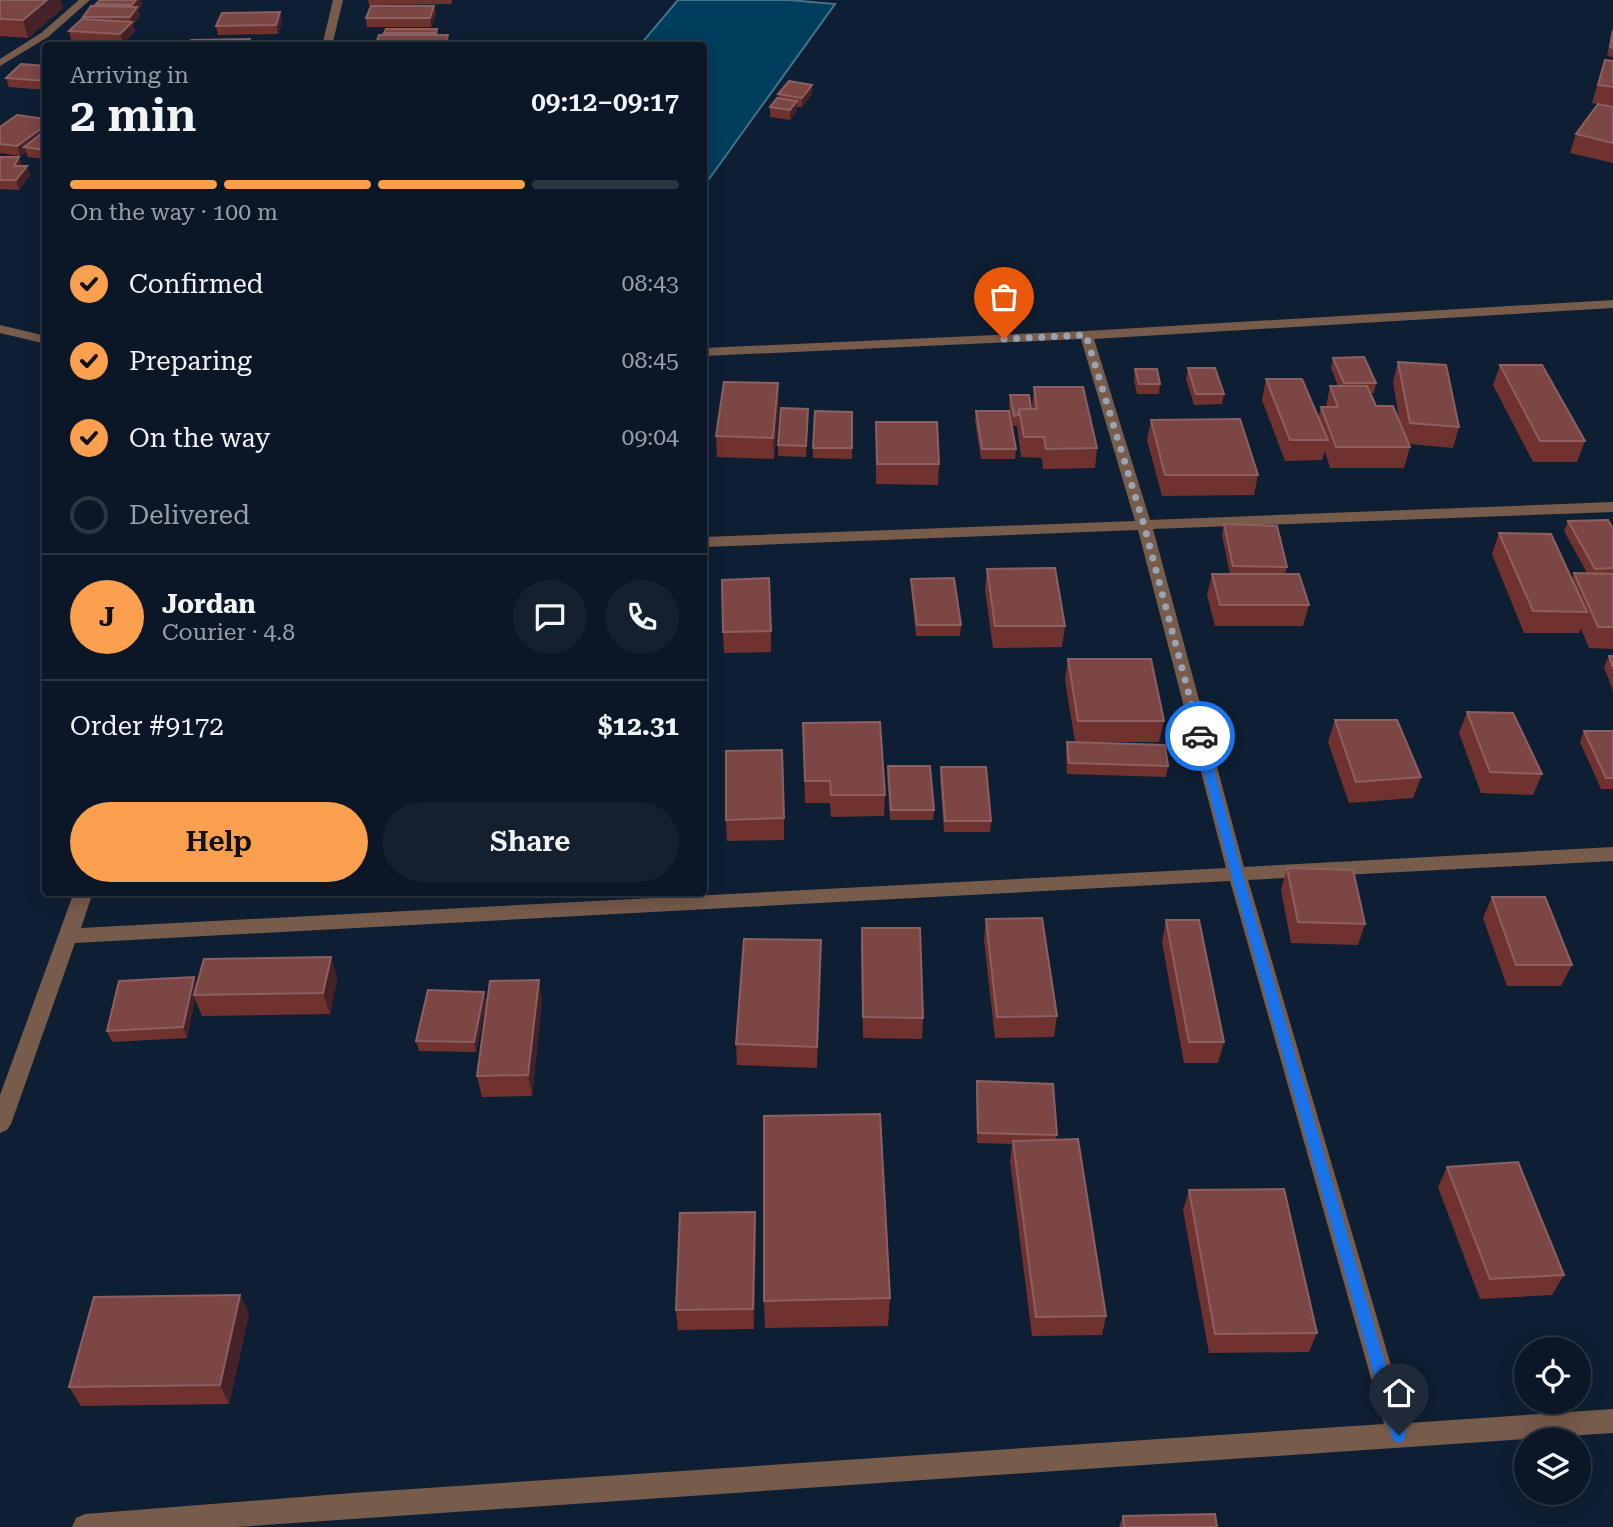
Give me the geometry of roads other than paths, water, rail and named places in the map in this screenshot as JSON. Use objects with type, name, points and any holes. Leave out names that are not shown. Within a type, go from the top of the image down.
[{"type":"street","points":[[0,63],[31,46],[85,0]]},
{"type":"street","points":[[328,42],[338,0]]},
{"type":"street","points":[[707,352],[1086,335],[1613,304]]},
{"type":"street","points":[[0,329],[42,339]]},
{"type":"street","points":[[1086,335],[1144,525],[1237,875],[1399,1435]]},
{"type":"street","points":[[707,542],[1613,507]]},
{"type":"street","points":[[69,936],[1613,854]]},
{"type":"street","points":[[0,1124],[84,896]]},
{"type":"street","points":[[85,1527],[352,1505],[1613,1421]]},
{"type":"water","points":[[678,0],[789,0],[835,4],[707,182],[707,42],[643,42]]}]
